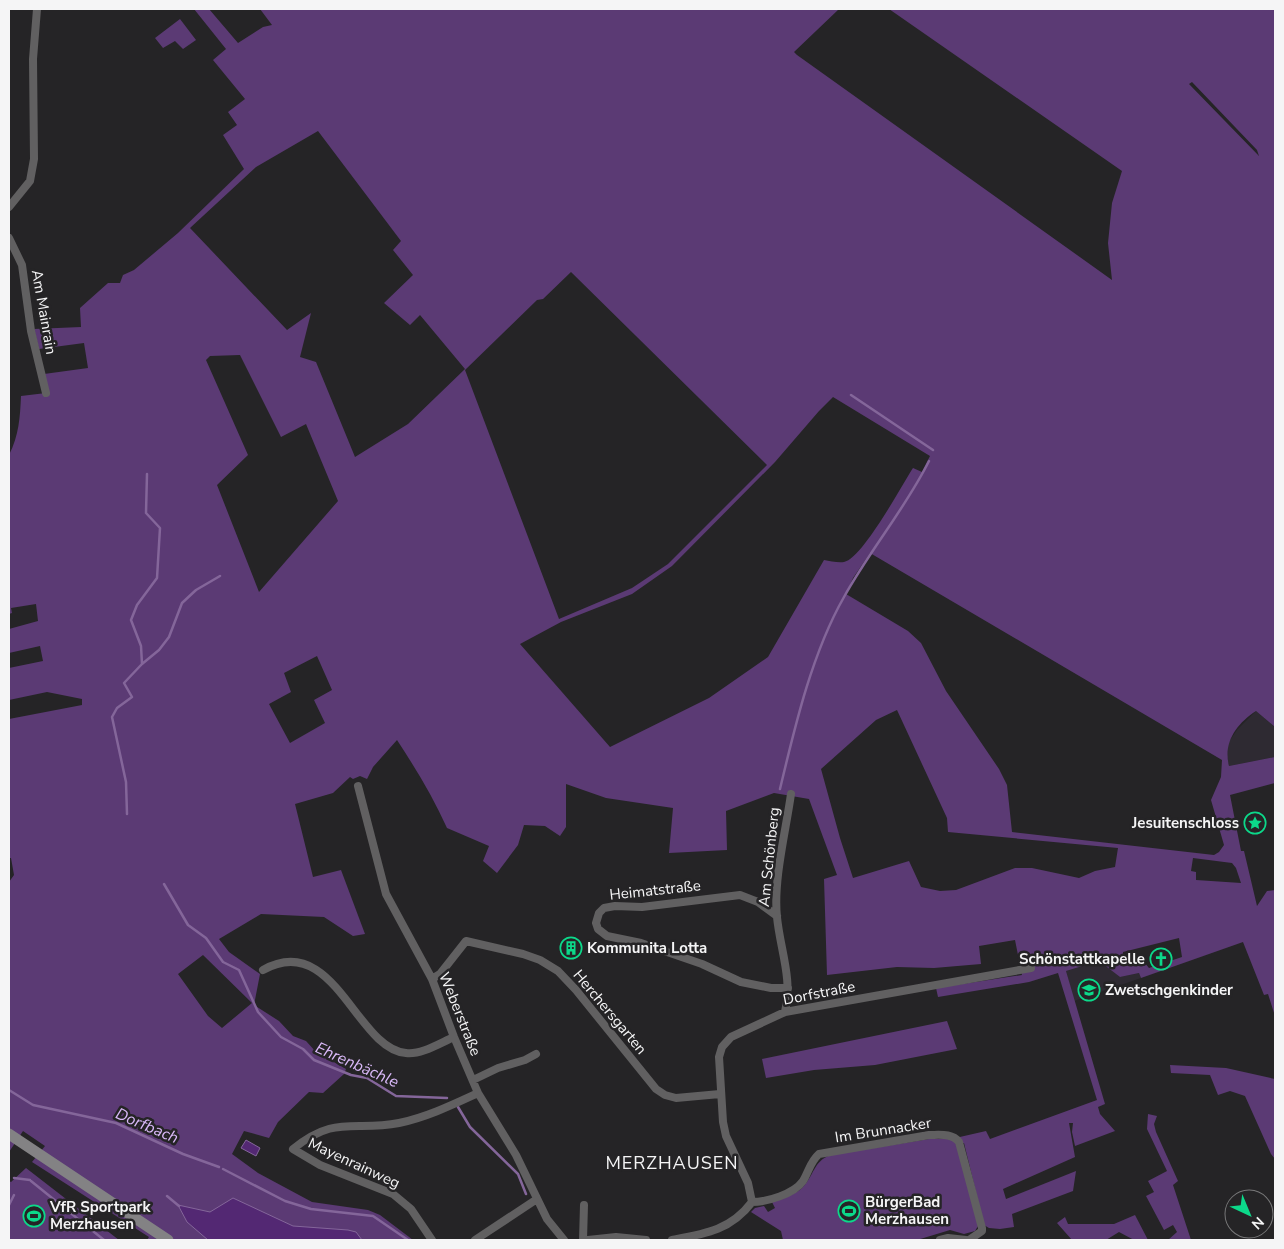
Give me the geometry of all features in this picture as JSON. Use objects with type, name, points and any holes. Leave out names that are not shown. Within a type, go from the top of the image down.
[{"type":"main road","points":[[9,1134],[168,1240]]},
{"type":"street","points":[[10,202],[30,181],[34,159],[33,59],[37,9]]},
{"type":"street","name":"Am Mainrain","points":[[9,238],[22,264],[31,331],[46,394]]},
{"type":"street","name":"Weberstraße","points":[[358,786],[386,894],[432,979],[478,1093],[516,1155],[547,1219],[564,1240]]},
{"type":"street","name":"Am Schönberg","points":[[785,1012],[788,977],[777,916],[778,883],[790,794]]},
{"type":"street","name":"Heimatstraße","points":[[777,916],[758,902],[740,895],[642,907],[615,906],[604,908],[599,913],[596,923],[598,929],[607,936],[641,943],[702,964],[741,982],[770,988],[788,988]]},
{"type":"street","name":"Herchersgarten","points":[[432,979],[440,974],[466,941],[540,960],[558,971],[576,990],[656,1089],[676,1098],[720,1094]]},
{"type":"street","points":[[263,970],[274,964],[290,961],[314,968],[335,987],[372,1030],[395,1050],[407,1054],[428,1048],[454,1037]]},
{"type":"street","name":"Dorfstraße","points":[[752,1202],[742,1168],[726,1136],[720,1094],[719,1058],[722,1047],[731,1037],[785,1012],[1031,968]]},
{"type":"street","points":[[473,1080],[498,1068],[525,1060],[536,1054]]},
{"type":"street","name":"Mayenrainweg","points":[[432,1240],[411,1209],[393,1194],[320,1165],[293,1149],[304,1140],[332,1127],[405,1122],[424,1117],[478,1093]]},
{"type":"street","name":"Im Brunnacker","points":[[752,1202],[764,1202],[797,1187],[802,1182],[812,1161],[819,1154],[929,1135],[946,1135],[956,1137],[959,1142],[982,1228],[982,1231],[968,1240]]},
{"type":"street","points":[[474,1240],[537,1199]]},
{"type":"street","points":[[672,1240],[721,1229],[734,1222],[752,1202]]},
{"type":"street","points":[[582,1240],[584,1205]]},
{"type":"street","points":[[588,1240],[616,1237],[646,1240]]},
{"type":"street","points":[[940,1240],[948,1238],[968,1240]]},
{"type":"shaded area","points":[[194,9],[209,9],[238,43],[263,27],[272,25],[260,9],[839,9],[794,52],[1112,280],[1108,243],[1112,203],[1122,171],[889,9],[1275,9],[1275,727],[1256,711],[1237,728],[1230,742],[1228,758],[1229,766],[1275,757],[1275,783],[1230,795],[1241,851],[1244,851],[1257,906],[1267,891],[1275,890],[1275,1016],[1268,994],[1264,995],[1243,942],[1141,978],[1139,973],[1120,977],[1099,961],[1066,971],[1105,1104],[1098,1107],[1100,1114],[1115,1131],[1075,1146],[1072,1132],[1073,1123],[1069,1123],[1075,1157],[1003,1189],[1006,1199],[1076,1171],[1073,1191],[1012,1214],[1014,1227],[989,1228],[984,1225],[964,1143],[957,1144],[978,1226],[975,1231],[964,1234],[950,1230],[917,1240],[783,1240],[781,1231],[751,1212],[755,1208],[764,1206],[768,1212],[775,1208],[772,1202],[802,1188],[820,1161],[830,1155],[929,1139],[951,1139],[986,1131],[990,1139],[1097,1100],[1058,973],[1029,982],[938,997],[936,988],[1022,975],[1015,940],[979,946],[981,964],[934,968],[897,967],[827,975],[824,879],[837,875],[809,799],[774,793],[726,811],[727,850],[669,853],[673,808],[606,798],[566,784],[566,827],[560,836],[545,826],[524,825],[518,845],[497,873],[483,861],[489,846],[447,828],[424,783],[397,740],[373,767],[367,779],[360,776],[353,779],[350,777],[333,793],[295,804],[313,877],[341,870],[365,934],[353,936],[324,917],[261,914],[219,939],[229,952],[260,974],[254,1005],[279,1021],[293,1036],[306,1041],[316,1052],[346,1069],[344,1074],[323,1093],[309,1092],[278,1122],[269,1138],[244,1131],[232,1154],[258,1173],[312,1202],[368,1210],[380,1215],[413,1240],[147,1240],[149,1237],[32,1162],[45,1146],[23,1131],[9,1152],[9,882],[14,875],[11,858],[9,858],[9,719],[82,705],[82,699],[47,692],[9,700],[9,668],[43,661],[40,646],[9,653],[9,629],[38,621],[36,604],[11,608],[12,613],[9,614],[9,455],[18,426],[21,396],[46,393],[44,374],[88,368],[84,343],[39,349],[34,329],[81,327],[80,308],[108,283],[120,283],[123,275],[134,270],[178,233],[244,169],[223,135],[237,125],[228,112],[245,99],[213,60],[226,49]],"holes":[[[1192,82],[1257,150],[1259,156],[1189,84]],[[318,131],[401,241],[393,250],[413,275],[384,303],[410,325],[420,315],[465,369],[408,424],[355,457],[316,362],[300,357],[311,313],[287,330],[190,228],[256,167]],[[571,272],[767,465],[668,564],[632,588],[559,619],[465,370],[537,300],[543,299]],[[240,355],[281,437],[306,424],[338,501],[259,592],[217,485],[248,455],[206,360],[210,356]],[[833,397],[930,456],[922,472],[913,468],[871,535],[852,558],[844,562],[824,560],[768,657],[709,698],[610,747],[520,644],[561,622],[632,594],[672,566],[775,462]],[[870,553],[1222,760],[1221,777],[1211,800],[1224,845],[1214,855],[1012,832],[1007,785],[999,769],[946,691],[921,643],[908,631],[846,594],[853,578]],[[317,656],[332,690],[314,700],[325,723],[290,743],[269,704],[291,692],[284,673]],[[897,710],[947,818],[948,832],[1118,848],[1115,867],[1095,871],[1079,878],[1032,868],[1015,868],[956,890],[940,891],[921,887],[909,861],[853,878],[821,769],[876,720]],[[1193,858],[1232,863],[1236,868],[1241,883],[1196,880],[1196,872],[1191,871]],[[1179,938],[1182,957],[1149,968],[1144,962],[1140,966],[1127,965],[1123,959],[1123,952]],[[203,955],[252,1003],[222,1028],[208,1016],[178,974]]]},
{"type":"shaded area","points":[[180,19],[196,40],[183,49],[175,41],[163,48],[155,38]]},
{"type":"shaded area","points":[[1256,711],[1275,727],[1275,757],[1229,766],[1227,757],[1228,743],[1237,730]]},
{"type":"shaded area","name":"Zwetschgenkinder","points":[[1099,961],[1120,977],[1139,973],[1141,978],[1074,1001],[1066,971]]},
{"type":"shaded area","points":[[947,1021],[957,1049],[875,1065],[814,1070],[766,1078],[762,1059]]},
{"type":"shaded area","points":[[1170,1065],[1226,1068],[1275,1079],[1275,1159],[1245,1096],[1230,1091],[1218,1095],[1210,1075],[1171,1073]]},
{"type":"shaded area","points":[[1148,1114],[1157,1116],[1154,1124],[1156,1132],[1178,1181],[1173,1185],[1191,1240],[1168,1240],[1177,1232],[1173,1225],[1164,1230],[1146,1196],[1154,1192],[1148,1181],[1167,1171],[1147,1129]]},
{"type":"shaded area","points":[[246,1140],[260,1148],[256,1156],[241,1148]]},
{"type":"shaded area","points":[[26,1168],[119,1240],[9,1240],[9,1181],[11,1182]]},
{"type":"shaded area","points":[[233,1198],[293,1226],[348,1230],[356,1232],[362,1240],[208,1240],[187,1222],[178,1205],[210,1212]]},
{"type":"shaded area","points":[[1135,1215],[1148,1240],[1134,1240],[1119,1232],[1106,1240],[1072,1240],[1057,1223],[1065,1217],[1068,1224],[1114,1224]]},
{"type":"waterway","points":[[851,395],[933,450]]},
{"type":"waterway","points":[[780,789],[806,690],[833,619],[854,580],[920,479],[929,461]]},
{"type":"waterway","name":"Ehrenbächle","points":[[127,814],[126,782],[112,717],[117,708],[132,697],[124,683],[142,664],[141,646],[131,620],[137,605],[157,578],[160,528],[146,513],[147,474]]},
{"type":"waterway","points":[[142,664],[159,650],[169,637],[182,603],[196,590],[220,576]]},
{"type":"waterway","name":"Ehrenbächle","points":[[164,884],[188,925],[206,938],[223,962],[239,970],[258,1012],[281,1037],[303,1049],[314,1060],[351,1075],[367,1078],[396,1096],[447,1098]]},
{"type":"waterway","name":"Dorfbach","points":[[9,1090],[33,1105],[116,1123],[183,1154],[219,1167]]},
{"type":"waterway","name":"Ehrenbächle","points":[[458,1107],[470,1127],[518,1174],[526,1194]]},
{"type":"waterway","name":"Dorfbach","points":[[223,1169],[285,1201],[311,1209],[373,1216],[408,1240]]},
{"type":"waterway","points":[[14,1178],[30,1180]]},
{"type":"waterway","points":[[31,1181],[104,1240]]},
{"type":"waterway","points":[[9,1205],[14,1195]]},
{"type":"waterway","name":"Dorfbach","points":[[167,1196],[179,1206]]},
{"type":"place","name":"Jesuitenschloss","points":[[1255,823]]},
{"type":"place","name":"Kommunita Lotta","points":[[571,948]]},
{"type":"place","name":"Schönstattkapelle","points":[[1161,959]]},
{"type":"place","name":"Zwetschgenkinder","points":[[1089,990]]},
{"type":"place","name":"BürgerBad Merzhausen","points":[[849,1211]]},
{"type":"place","name":"VfR Sportpark Merzhausen","points":[[34,1216]]},
{"type":"district","name":"MERZHAUSEN","points":[[672,1163]]}]
